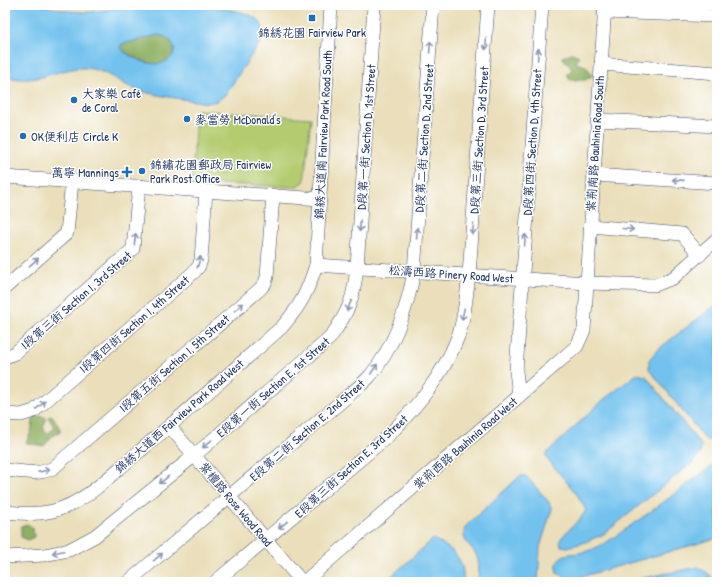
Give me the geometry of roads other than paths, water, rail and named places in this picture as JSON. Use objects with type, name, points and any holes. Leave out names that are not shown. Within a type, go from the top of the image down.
[{"type":"street","name":"錦綉大道南 Fairview Park Road South","points":[[316,266],[331,5]]},
{"type":"street","name":"D段第一街 Section D, 1st Street","points":[[357,268],[374,5]]},
{"type":"street","name":"D段第二街 Section D, 2nd Street","points":[[414,272],[433,5]]},
{"type":"street","name":"D段第三街 Section D, 3rd Street","points":[[469,275],[488,5]]},
{"type":"street","name":"D段第四街 Section D, 4th Street","points":[[518,396],[516,370],[542,5]]},
{"type":"street","points":[[604,9],[717,16]]},
{"type":"street","name":"紫荊南路 Bauhinia Road South","points":[[587,283],[604,9]]},
{"type":"street","points":[[601,64],[717,72]]},
{"type":"street","points":[[597,120],[717,126]]},
{"type":"street","points":[[593,174],[717,183]]},
{"type":"street","points":[[5,177],[320,199]]},
{"type":"street","points":[[5,288],[67,232],[72,182]]},
{"type":"street","name":"I段第三街 Section I, 3rd Street","points":[[5,357],[15,353],[133,249],[139,186]]},
{"type":"street","name":"I段第四街 Section I, 4th Street","points":[[5,414],[21,415],[34,410],[194,272],[199,266],[201,260],[206,191]]},
{"type":"street","name":"I段第五街 Section I, 5th Street","points":[[5,470],[47,472],[53,468],[260,289],[265,283],[267,277],[272,195]]},
{"type":"street","points":[[590,226],[682,234],[700,255]]},
{"type":"street","name":"松濤西路 Pinery Road West","points":[[316,266],[587,283],[655,285],[673,278],[717,239]]},
{"type":"street","name":"錦綉大道西 Fairview Park Road West","points":[[5,512],[33,514],[54,511],[72,504],[90,494],[282,327],[297,309],[308,292],[316,266]]},
{"type":"street","name":"E段第一街 Section E, 1st Street","points":[[5,556],[44,555],[69,550],[95,536],[195,455],[330,338],[344,317],[354,295],[357,268]]},
{"type":"street","name":"E段第二街 Section E, 2nd Street","points":[[128,582],[230,497],[370,376],[386,352],[399,327],[408,304],[414,272]]},
{"type":"street","name":"E段第三街 Section E, 3rd Street","points":[[215,582],[388,436],[413,410],[440,370],[458,338],[469,275]]},
{"type":"street","name":"紫荊西路 Bauhinia Road West","points":[[303,582],[576,346],[584,330],[587,283]]},
{"type":"street","name":"紫檀路 Rose Wood Road","points":[[170,426],[303,582]]},
{"type":"water","points":[[164,4],[220,8],[250,15],[261,23],[263,33],[261,41],[225,95],[217,101],[207,103],[138,90],[93,69],[85,68],[65,70],[45,76],[25,79],[5,75],[5,5],[38,5],[83,12],[137,5]],"holes":[[[158,35],[167,38],[173,44],[174,48],[172,56],[163,63],[156,64],[143,62],[130,56],[120,48],[122,44]]]},
{"type":"water","points":[[717,304],[717,440],[714,442],[705,439],[649,369],[649,360],[657,350]]},
{"type":"water","points":[[637,374],[646,376],[701,445],[700,454],[693,462],[604,534],[583,543],[568,547],[561,546],[560,540],[586,510],[576,493],[547,459],[546,454],[603,400]]},
{"type":"water","points":[[717,462],[717,538],[577,578],[566,577],[557,573],[557,562],[559,559],[565,555],[594,549],[608,542]]},
{"type":"water","points":[[520,476],[526,476],[548,501],[552,509],[540,547],[538,582],[478,582],[479,562],[474,551],[464,538],[465,527]]},
{"type":"water","points":[[433,539],[452,551],[460,560],[463,582],[385,582]]},
{"type":"water","points":[[698,567],[709,574],[715,582],[633,582],[643,578]]},
{"type":"place","name":"錦綉花園 Fairview Park","points":[[312,18]]},
{"type":"place","name":"大家樂 Café de Coral","points":[[74,100]]},
{"type":"place","name":"麥當勞 McDonald's","points":[[187,119]]},
{"type":"place","name":"OK便利店 Circle K","points":[[23,136]]},
{"type":"place","name":"錦繡花園郵政局 Fairview Park Post Office","points":[[142,171]]},
{"type":"place","name":"萬寧 Mannings","points":[[127,172]]}]
